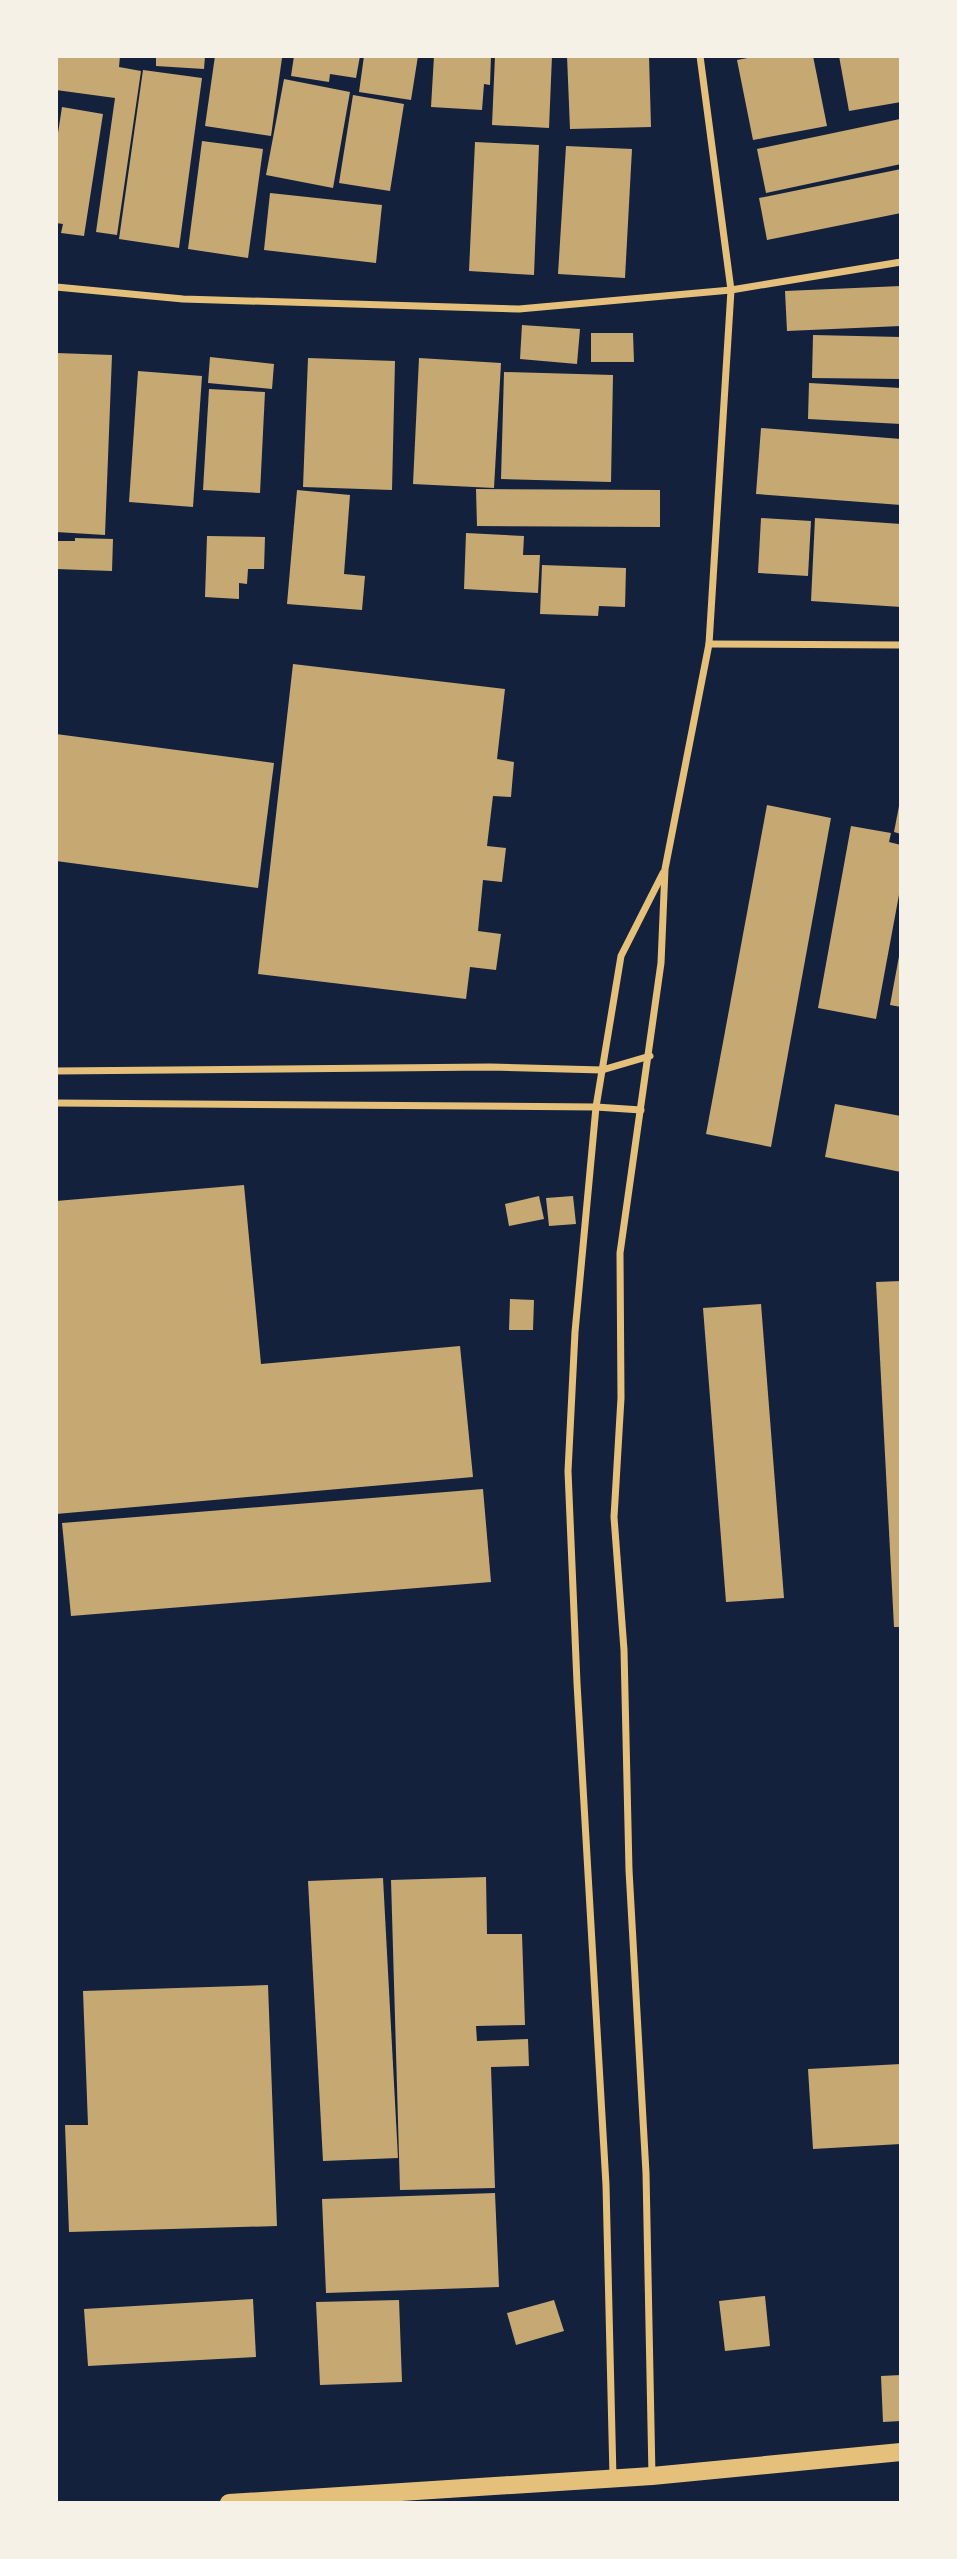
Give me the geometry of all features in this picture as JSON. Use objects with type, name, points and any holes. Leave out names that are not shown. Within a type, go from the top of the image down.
[{"type":"main road","points":[[229,2503],[652,2476],[901,2452]]},
{"type":"street","points":[[652,2476],[646,2173],[629,1870],[624,1650],[614,1517],[621,1398],[620,1253],[662,963],[665,869],[709,644],[731,290],[700,56]]},
{"type":"street","points":[[56,286],[183,299],[519,309],[731,290],[901,262]]},
{"type":"street","points":[[709,644],[901,645]]},
{"type":"street","points":[[613,2478],[605,2172],[577,1683],[568,1471],[575,1332],[596,1107],[621,956],[665,869]]},
{"type":"street","points":[[56,1071],[490,1067],[602,1070],[650,1056]]},
{"type":"street","points":[[56,1103],[596,1107],[641,1110]]},
{"type":"building","points":[[56,56],[120,56],[119,67],[141,71],[117,235],[96,232],[115,98],[56,90]]},
{"type":"building","points":[[156,56],[205,56],[204,69],[156,66]]},
{"type":"building","points":[[215,56],[282,58],[271,136],[205,126]]},
{"type":"building","points":[[294,56],[360,56],[356,78],[330,74],[329,82],[291,76]]},
{"type":"building","points":[[364,56],[418,56],[411,100],[359,92]]},
{"type":"building","points":[[434,56],[491,56],[490,85],[484,84],[482,110],[431,107]]},
{"type":"building","points":[[495,56],[552,56],[549,128],[492,125]]},
{"type":"building","points":[[567,56],[649,56],[651,127],[570,129]]},
{"type":"building","points":[[758,56],[813,56],[827,126],[753,140],[737,60]]},
{"type":"building","points":[[839,56],[901,56],[901,102],[849,111]]},
{"type":"building","points":[[143,70],[202,78],[179,248],[119,239]]},
{"type":"building","points":[[284,79],[350,92],[333,188],[266,175]]},
{"type":"building","points":[[353,95],[404,104],[390,191],[339,183]]},
{"type":"building","points":[[62,107],[103,114],[84,236],[61,233],[63,224],[56,223],[56,146]]},
{"type":"building","points":[[900,119],[901,164],[766,193],[757,149]]},
{"type":"building","points":[[202,141],[263,149],[248,258],[188,249]]},
{"type":"building","points":[[475,142],[539,145],[534,275],[469,271]]},
{"type":"building","points":[[566,146],[632,149],[625,278],[558,274]]},
{"type":"building","points":[[901,169],[901,213],[767,240],[759,198]]},
{"type":"building","points":[[270,193],[382,205],[376,263],[264,250]]},
{"type":"building","points":[[901,286],[901,326],[787,331],[785,291]]},
{"type":"building","points":[[522,325],[580,329],[577,364],[520,359]]},
{"type":"building","points":[[591,333],[633,333],[634,362],[591,362]]},
{"type":"building","points":[[813,335],[901,337],[901,379],[812,378]]},
{"type":"building","points":[[56,353],[112,355],[105,535],[56,532]]},
{"type":"building","points":[[210,357],[274,364],[272,389],[208,383]]},
{"type":"building","points":[[308,358],[395,361],[392,490],[303,487]]},
{"type":"building","points":[[419,358],[501,363],[494,488],[413,484]]},
{"type":"building","points":[[138,371],[202,376],[193,507],[129,502]]},
{"type":"building","points":[[504,372],[613,375],[611,482],[501,479]]},
{"type":"building","points":[[809,383],[901,388],[901,424],[808,419]]},
{"type":"building","points":[[209,389],[265,392],[260,493],[203,490]]},
{"type":"building","points":[[761,428],[901,439],[901,505],[756,494]]},
{"type":"building","points":[[476,489],[660,490],[660,527],[477,526]]},
{"type":"building","points":[[297,490],[350,495],[344,574],[365,576],[362,610],[287,604]]},
{"type":"building","points":[[761,518],[811,521],[808,576],[758,573]]},
{"type":"building","points":[[815,518],[901,524],[901,607],[811,601]]},
{"type":"building","points":[[466,533],[524,536],[523,555],[540,555],[538,593],[464,589]]},
{"type":"building","points":[[207,536],[265,537],[264,569],[248,569],[247,584],[239,583],[239,599],[205,597]]},
{"type":"building","points":[[75,538],[113,539],[112,571],[56,569],[56,541],[75,541]]},
{"type":"building","points":[[542,565],[626,568],[625,607],[599,606],[598,616],[540,614]]},
{"type":"building","points":[[293,664],[505,689],[497,759],[514,762],[511,797],[493,796],[487,846],[506,848],[502,882],[483,880],[478,931],[501,934],[496,970],[470,967],[466,999],[258,974]]},
{"type":"building","points":[[56,734],[274,763],[258,888],[56,861]]},
{"type":"building","points":[[901,801],[901,834],[894,832]]},
{"type":"building","points":[[767,805],[831,818],[771,1147],[706,1134]]},
{"type":"building","points":[[851,826],[891,833],[889,842],[901,845],[901,884],[876,1019],[818,1008]]},
{"type":"building","points":[[901,951],[901,1007],[890,1005]]},
{"type":"building","points":[[835,1104],[901,1116],[901,1172],[825,1157]]},
{"type":"building","points":[[244,1185],[261,1364],[460,1346],[473,1477],[56,1514],[56,1201]]},
{"type":"building","points":[[539,1196],[544,1219],[509,1226],[505,1204]]},
{"type":"building","points":[[573,1196],[576,1224],[549,1226],[546,1198]]},
{"type":"building","points":[[901,1281],[901,1627],[894,1627],[876,1282]]},
{"type":"building","points":[[510,1299],[534,1300],[533,1330],[509,1330]]},
{"type":"building","points":[[761,1304],[784,1598],[726,1602],[703,1308]]},
{"type":"building","points":[[483,1489],[491,1582],[71,1616],[62,1523]]},
{"type":"building","points":[[486,1877],[487,1934],[522,1934],[525,2025],[476,2026],[477,2041],[528,2039],[529,2066],[491,2067],[495,2188],[400,2190],[391,1880]]},
{"type":"building","points":[[383,1878],[398,2158],[323,2161],[308,1881]]},
{"type":"building","points":[[268,1985],[277,2226],[69,2232],[65,2125],[88,2125],[83,1991]]},
{"type":"building","points":[[901,2064],[901,2144],[813,2149],[808,2069]]},
{"type":"building","points":[[495,2193],[499,2287],[326,2293],[322,2199]]},
{"type":"building","points":[[765,2296],[770,2346],[725,2351],[719,2301]]},
{"type":"building","points":[[253,2299],[256,2357],[88,2366],[84,2309]]},
{"type":"building","points":[[399,2300],[402,2382],[320,2385],[316,2302]]},
{"type":"building","points":[[554,2300],[564,2331],[516,2345],[507,2313]]},
{"type":"building","points":[[901,2375],[901,2421],[883,2422],[881,2376]]}]
